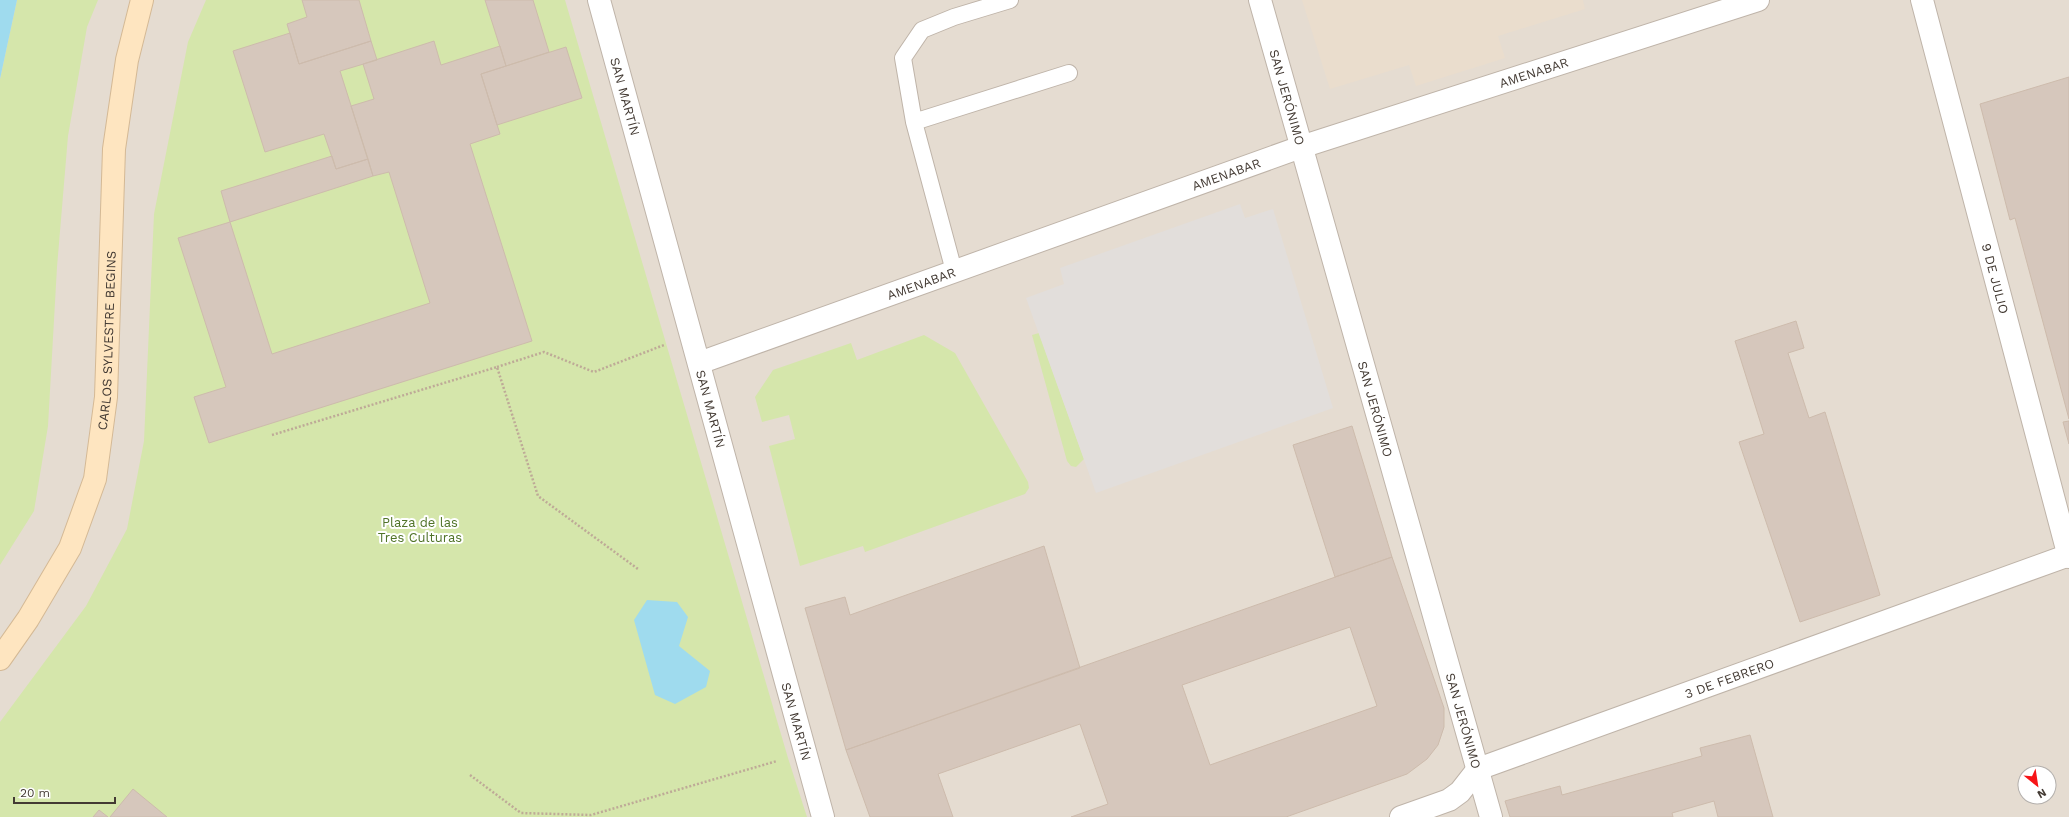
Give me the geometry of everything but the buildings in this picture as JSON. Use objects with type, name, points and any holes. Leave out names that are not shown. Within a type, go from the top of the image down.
[{"type":"main road","name":"CARLOS SYLVESTRE BEGINS","points":[[0,659],[28,620],[70,548],[95,478],[106,397],[114,149],[127,60],[142,0]]},
{"type":"street","name":"SAN MARTÍN","points":[[599,0],[823,817]]},
{"type":"street","name":"SAN JERÓNIMO","points":[[1260,0],[1491,817]]},
{"type":"street","name":"AMENABAR","points":[[699,362],[1301,147],[1758,0]]},
{"type":"street","name":"9 DE JULIO","points":[[1922,0],[2069,556]]},
{"type":"street","name":"3 DE FEBRERO","points":[[1478,769],[2069,556]]},
{"type":"street","points":[[1401,817],[1449,800],[1460,792],[1478,769]]},
{"type":"lane","points":[[954,271],[914,122],[903,58],[922,30],[954,17],[1010,0]]},
{"type":"lane","points":[[914,122],[1069,73]]},
{"type":"path","points":[[272,435],[544,352],[594,372],[666,345]]},
{"type":"path","points":[[497,367],[538,496],[638,569]]},
{"type":"path","points":[[470,775],[521,813],[591,815],[780,760]]},
{"type":"shaded area","points":[[0,0],[2069,0],[2069,817],[0,817]]},
{"type":"shaded area","points":[[1302,0],[1583,0],[1585,9],[1498,36],[1505,58],[1416,86],[1409,65],[1330,89]]},
{"type":"shaded area","points":[[1240,204],[1245,218],[1273,209],[1333,408],[1096,493],[1026,298],[1064,284],[1060,268]]},
{"type":"green space","points":[[17,0],[98,0],[87,27],[68,136],[57,267],[48,426],[34,511],[0,565],[0,79]]},
{"type":"green space","name":"Plaza de las Tres Culturas","points":[[206,0],[565,0],[788,758],[807,817],[0,817],[0,722],[86,606],[127,529],[144,441],[154,214],[188,42]]},
{"type":"green space","points":[[1039,333],[1084,459],[1076,467],[1071,466],[1067,461],[1032,335]]},
{"type":"green space","points":[[924,335],[955,353],[1028,482],[1029,488],[1025,494],[865,552],[863,546],[800,566],[769,446],[795,439],[789,415],[762,422],[755,397],[773,370],[851,343],[857,360]]},
{"type":"water","points":[[0,0],[17,0],[0,79]]},
{"type":"water","points":[[647,600],[677,602],[688,617],[679,646],[710,671],[706,687],[675,704],[655,695],[634,620]]}]
